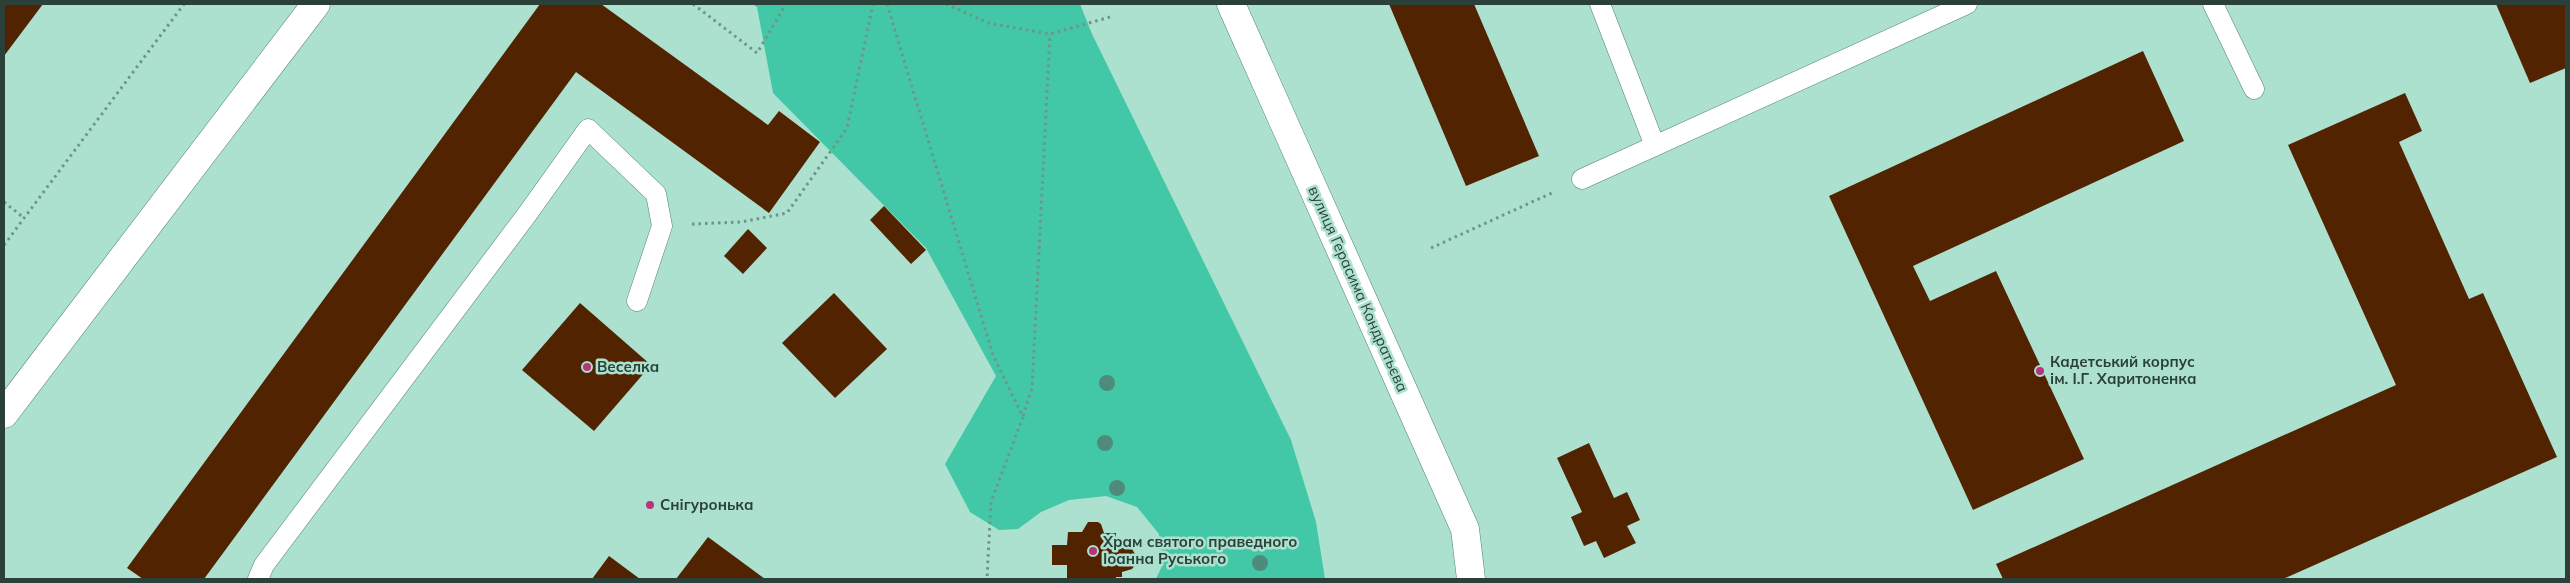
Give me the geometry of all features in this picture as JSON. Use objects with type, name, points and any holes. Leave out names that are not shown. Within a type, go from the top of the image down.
[{"type":"main road","points":[[4,414],[316,4]]},
{"type":"main road","name":"вулиця Герасима Кондратьєва","points":[[1231,4],[1465,529],[1470,579]]},
{"type":"lane","points":[[1600,4],[1655,146]]},
{"type":"lane","points":[[1582,179],[1967,4]]},
{"type":"lane","points":[[2213,4],[2254,89]]},
{"type":"lane","points":[[258,579],[264,565],[528,213],[588,129],[656,194],[662,226],[636,301]]},
{"type":"path","points":[[4,245],[184,4]]},
{"type":"path","points":[[693,4],[758,53],[786,4]]},
{"type":"path","points":[[662,226],[741,222],[787,212],[847,128],[873,4]]},
{"type":"path","points":[[887,4],[993,355],[1023,417]]},
{"type":"path","points":[[946,4],[988,23],[1050,34],[1110,17]]},
{"type":"path","points":[[987,579],[991,502],[1032,388],[1050,34]]},
{"type":"path","points":[[1431,248],[1582,179]]},
{"type":"path","points":[[4,202],[24,218]]},
{"type":"green space","points":[[752,4],[1080,4],[1092,34],[1291,440],[1316,522],[1325,579],[1156,579],[1163,564],[1159,534],[1137,507],[1106,496],[1069,500],[1041,512],[1018,529],[999,530],[970,512],[945,464],[996,376],[926,248],[773,93],[757,7]]},
{"type":"building","points":[[4,4],[43,4],[4,56]]},
{"type":"building","points":[[540,4],[601,4],[768,125],[779,111],[820,142],[769,213],[576,72],[204,579],[143,579],[127,568]]},
{"type":"building","points":[[1389,4],[1474,4],[1539,156],[1466,186]]},
{"type":"building","points":[[2496,4],[2566,4],[2566,68],[2530,83]]},
{"type":"building","points":[[2143,51],[2184,141],[1913,266],[1930,301],[1996,271],[2084,459],[1973,510],[1829,196]]},
{"type":"building","points":[[2405,93],[2422,131],[2399,142],[2469,299],[2483,293],[2557,457],[2283,579],[2003,579],[1996,564],[2396,385],[2288,145]]},
{"type":"building","points":[[884,206],[926,250],[911,264],[870,220]]},
{"type":"building","points":[[748,229],[767,248],[743,274],[724,256]]},
{"type":"building","points":[[834,293],[887,349],[835,398],[782,343]]},
{"type":"building","name":"Веселка","points":[[580,303],[651,365],[594,431],[522,370]]},
{"type":"building","points":[[1589,443],[1614,498],[1627,492],[1640,520],[1627,526],[1636,543],[1604,558],[1596,541],[1584,546],[1571,517],[1582,512],[1557,458]]},
{"type":"building","name":"Храм святого праведного Іоанна Руського","points":[[1088,522],[1098,522],[1101,524],[1104,533],[1116,533],[1116,539],[1123,539],[1123,545],[1132,549],[1135,554],[1135,565],[1132,569],[1122,572],[1122,577],[1116,577],[1116,579],[1067,579],[1067,565],[1052,565],[1052,545],[1067,545],[1068,532],[1082,532]]},
{"type":"building","points":[[708,537],[765,579],[676,579]]},
{"type":"building","points":[[609,556],[640,579],[592,579]]},
{"type":"place","name":"Веселка","points":[[587,367]]},
{"type":"place","name":"Кадетський корпус ім. І.Г. Харитоненка","points":[[2040,371]]},
{"type":"place","name":"Снігуронька","points":[[650,505]]},
{"type":"place","name":"Храм святого праведного Іоанна Руського","points":[[1093,551]]}]
